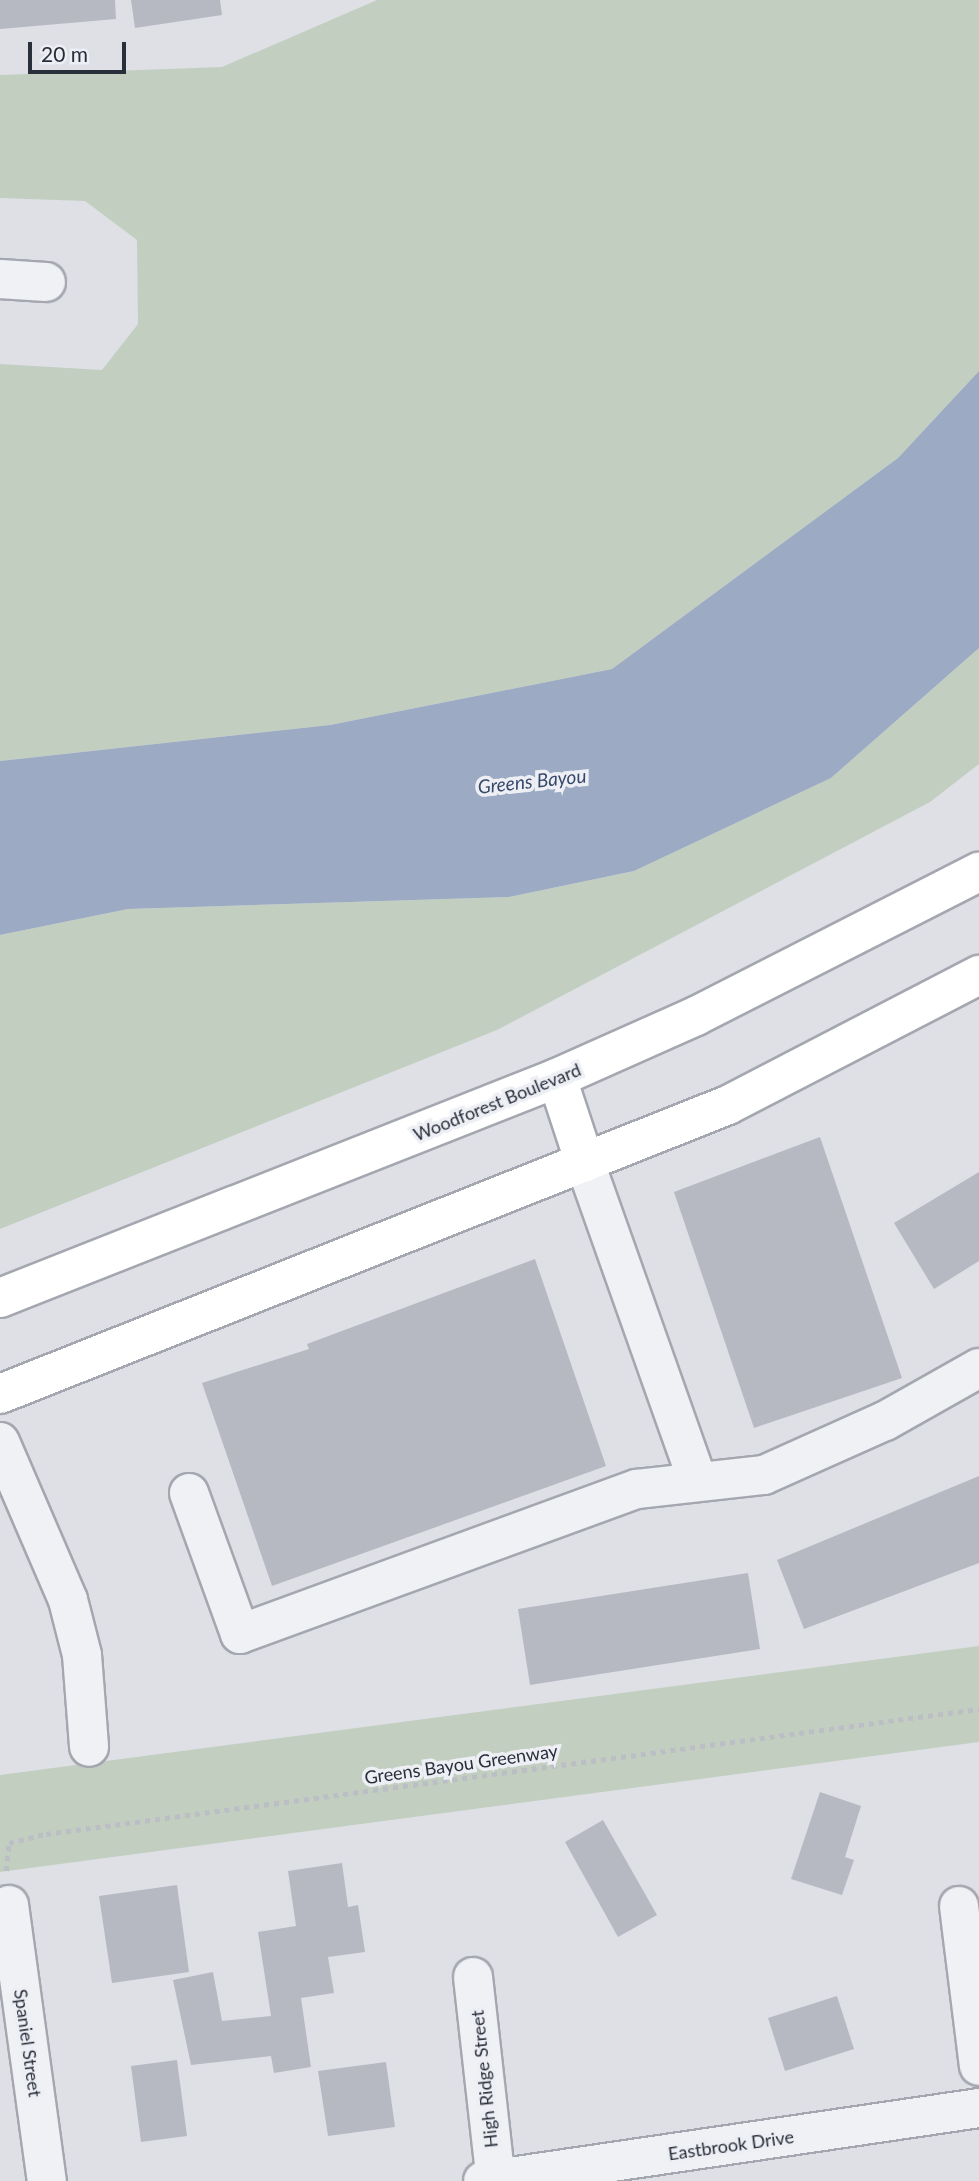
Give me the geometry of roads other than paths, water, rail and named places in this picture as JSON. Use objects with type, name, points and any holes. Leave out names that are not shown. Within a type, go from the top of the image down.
[{"type":"main road","name":"Woodforest Boulevard","points":[[0,1298],[556,1078],[696,1016],[979,872]]},
{"type":"main road","points":[[0,1394],[728,1105],[979,975]]},
{"type":"main road","points":[[556,1078],[585,1163]]},
{"type":"street","points":[[0,279],[46,282]]},
{"type":"street","points":[[585,1163],[698,1482]]},
{"type":"street","points":[[189,1493],[240,1634],[637,1489],[764,1475],[885,1421],[979,1368]]},
{"type":"street","points":[[0,1441],[68,1600],[82,1655],[89,1746]]},
{"type":"street","name":"Spaniel Street","points":[[9,1905],[47,2181]]},
{"type":"street","points":[[958,1906],[979,2066]]},
{"type":"street","name":"High Ridge Street","points":[[473,1977],[491,2180]]},
{"type":"street","name":"Eastbrook Drive","points":[[491,2180],[979,2108]]},
{"type":"water","name":"Greens Bayou","points":[[979,371],[979,648],[831,778],[634,871],[509,897],[128,909],[0,935],[0,761],[330,725],[612,669],[898,458]]}]
